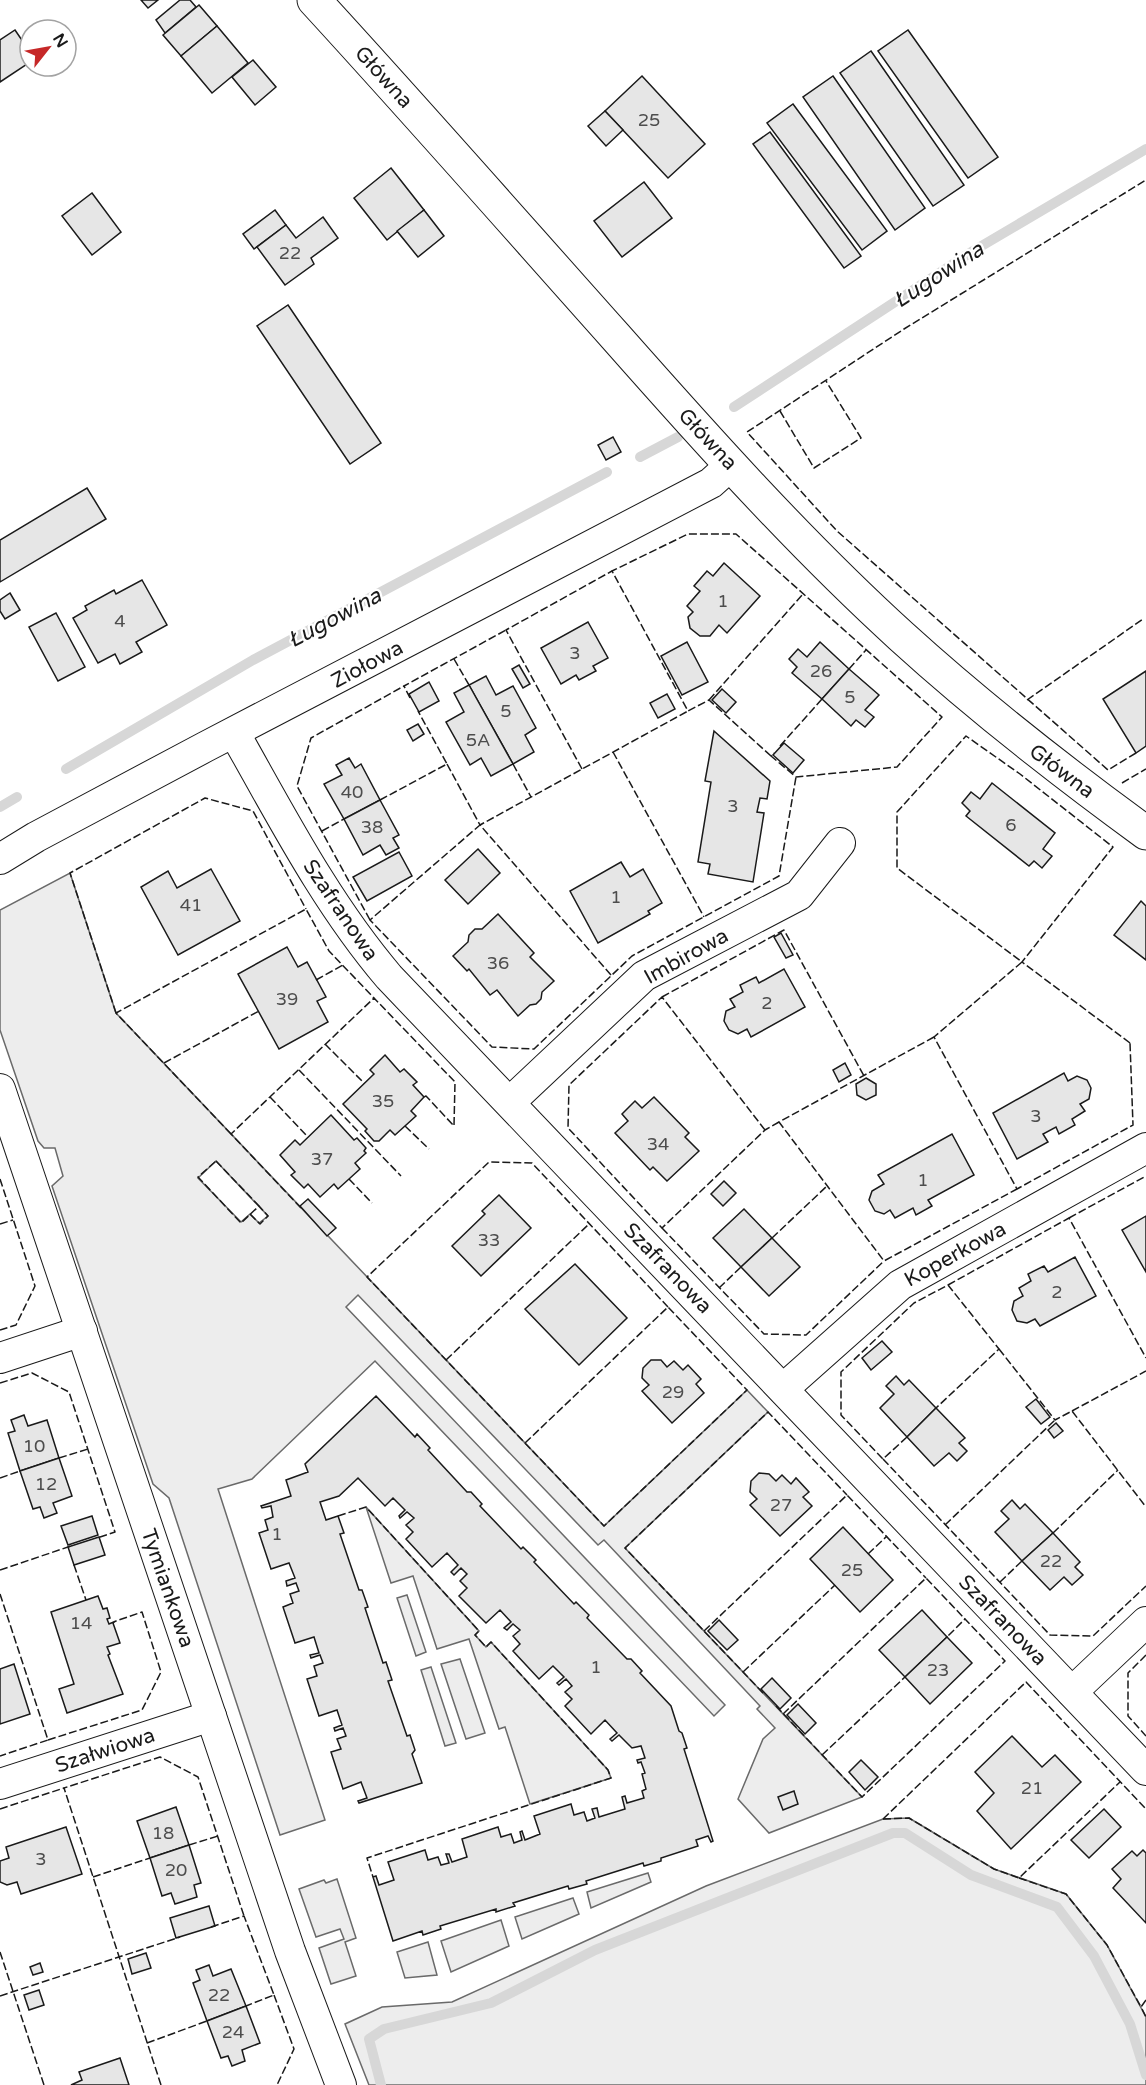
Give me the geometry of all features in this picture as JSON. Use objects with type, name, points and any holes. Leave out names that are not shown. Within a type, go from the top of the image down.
[{"type":"street","name":"Główna","points":[[314,0],[731,465],[857,594],[952,681],[1020,739],[1146,833]]},
{"type":"street","name":"Ziołowa","points":[[0,860],[46,831],[711,483],[731,465]]},
{"type":"street","name":"Szafranowa","points":[[235,734],[327,895],[355,937],[389,977],[1146,1770]]},
{"type":"street","name":"Imbirowa","points":[[510,1102],[644,976],[799,895],[840,843]]},
{"type":"street","name":"Tymiankowa","points":[[0,1089],[290,1952],[341,2085]]},
{"type":"street","name":"Koperkowa","points":[[783,1389],[900,1284],[1146,1148]]},
{"type":"street","points":[[0,1358],[82,1331]]},
{"type":"street","points":[[1072,1692],[1146,1622]]},
{"type":"street","name":"Szałwiowa","points":[[0,1784],[211,1716]]},
{"type":"shaded area","points":[[70,873],[116,1013],[604,1526],[747,1390],[768,1412],[625,1548],[862,1797],[769,1833],[738,1799],[763,1739],[775,1728],[757,1709],[760,1706],[604,1540],[598,1545],[358,1295],[346,1307],[725,1705],[714,1716],[375,1361],[252,1479],[218,1489],[325,1820],[280,1835],[169,1498],[153,1484],[52,1186],[63,1176],[55,1148],[44,1148],[38,1141],[0,1030],[0,910]],"holes":[[[216,1161],[268,1216],[259,1223],[250,1214],[241,1222],[198,1178]]]},
{"type":"shaded area","points":[[366,1507],[479,1631],[475,1635],[486,1647],[491,1642],[608,1770],[611,1778],[530,1804],[505,1727],[499,1729],[469,1639],[437,1649],[413,1576],[391,1583]]},
{"type":"shaded area","points":[[407,1595],[426,1652],[416,1656],[397,1598]]},
{"type":"shaded area","points":[[460,1659],[485,1733],[466,1739],[441,1664]]},
{"type":"shaded area","points":[[431,1667],[456,1743],[445,1746],[421,1670]]},
{"type":"shaded area","points":[[909,1818],[994,1869],[1066,1894],[1107,1945],[1146,2017],[1146,2085],[369,2085],[345,2024],[382,2007],[452,2002],[706,1886],[883,1819]]},
{"type":"shaded area","points":[[648,1873],[651,1882],[591,1908],[587,1892]]},
{"type":"shaded area","points":[[337,1879],[356,1938],[345,1942],[356,1976],[331,1984],[319,1948],[344,1939],[340,1929],[316,1937],[299,1889],[324,1880],[326,1883]]},
{"type":"shaded area","points":[[573,1898],[579,1914],[522,1939],[515,1917]]},
{"type":"shaded area","points":[[501,1920],[509,1946],[451,1972],[441,1941]]},
{"type":"shaded area","points":[[428,1942],[437,1975],[405,1978],[397,1952]]},
{"type":"building","points":[[141,0],[158,0],[148,8]]},
{"type":"building","points":[[180,0],[190,0],[196,7],[165,33],[156,20]]},
{"type":"building","points":[[199,5],[217,26],[181,56],[163,35]]},
{"type":"building","points":[[217,26],[248,63],[212,93],[181,56]]},
{"type":"building","points":[[15,30],[18,34],[18,70],[0,82],[0,40]]},
{"type":"building","points":[[908,30],[998,157],[968,178],[878,51]]},
{"type":"building","points":[[871,51],[964,185],[933,206],[840,73]]},
{"type":"building","points":[[253,60],[276,87],[255,105],[232,77]]},
{"type":"building","points":[[642,76],[705,144],[668,178],[605,111]]},
{"type":"building","points":[[833,76],[925,208],[895,230],[803,97]]},
{"type":"building","points":[[793,104],[887,231],[862,250],[767,123]]},
{"type":"building","points":[[605,111],[623,130],[606,146],[588,126]]},
{"type":"building","points":[[770,132],[861,256],[844,268],[753,144]]},
{"type":"building","points":[[391,168],[424,210],[387,240],[354,198]]},
{"type":"building","points":[[644,182],[672,218],[622,257],[594,221]]},
{"type":"building","points":[[92,193],[121,232],[92,255],[62,216]]},
{"type":"building","points":[[275,210],[286,225],[254,249],[243,234]]},
{"type":"building","points":[[424,210],[444,236],[418,257],[397,231]]},
{"type":"building","points":[[323,217],[338,238],[311,258],[314,264],[285,285],[257,247],[286,225],[296,238]]},
{"type":"building","points":[[288,305],[381,443],[350,464],[257,326]]},
{"type":"building","points":[[613,437],[621,452],[606,460],[598,445]]},
{"type":"building","points":[[87,488],[106,519],[0,582],[0,540]]},
{"type":"building","points":[[724,563],[760,596],[727,633],[719,625],[710,636],[700,636],[690,628],[688,617],[693,612],[687,606],[700,591],[694,586],[707,571],[713,576]]},
{"type":"building","points":[[142,580],[167,625],[136,642],[142,652],[120,664],[115,654],[98,663],[73,618],[87,610],[85,606],[114,590],[116,594]]},
{"type":"building","points":[[10,593],[20,610],[5,619],[0,611],[0,600]]},
{"type":"building","points":[[56,613],[85,667],[58,681],[29,627]]},
{"type":"building","points":[[588,622],[608,658],[593,666],[596,671],[579,680],[576,675],[561,684],[541,648]]},
{"type":"building","points":[[687,642],[708,682],[682,695],[661,656]]},
{"type":"building","points":[[820,642],[849,669],[822,699],[792,673],[797,667],[789,659],[798,649],[807,657]]},
{"type":"building","points":[[519,665],[530,684],[523,688],[512,669]]},
{"type":"building","points":[[849,669],[879,695],[865,710],[874,717],[865,727],[856,720],[851,726],[822,699]]},
{"type":"building","points":[[1146,671],[1146,746],[1136,753],[1103,699]]},
{"type":"building","points":[[486,676],[496,695],[513,686],[536,728],[525,735],[534,752],[513,764],[469,685]]},
{"type":"building","points":[[429,682],[439,701],[419,712],[409,694]]},
{"type":"building","points":[[469,685],[513,764],[491,776],[481,758],[470,765],[446,722],[464,712],[454,693]]},
{"type":"building","points":[[722,689],[736,702],[726,713],[712,700]]},
{"type":"building","points":[[667,694],[675,709],[658,718],[650,703]]},
{"type":"building","points":[[418,724],[424,734],[413,741],[407,730]]},
{"type":"building","points":[[714,731],[770,781],[767,799],[760,798],[757,812],[764,813],[753,882],[708,874],[710,864],[698,862],[711,782],[705,781]]},
{"type":"building","points":[[784,743],[804,760],[793,773],[773,755]]},
{"type":"building","points":[[349,758],[355,768],[361,764],[380,800],[344,819],[324,784],[342,775],[336,765]]},
{"type":"building","points":[[992,783],[1055,833],[1043,849],[1052,856],[1042,868],[1034,861],[1029,866],[966,816],[970,811],[962,803],[971,792],[980,799]]},
{"type":"building","points":[[380,800],[399,835],[393,838],[399,848],[386,855],[380,845],[363,855],[344,819]]},
{"type":"building","points":[[478,849],[500,873],[468,904],[445,880]]},
{"type":"building","points":[[399,852],[412,876],[367,901],[353,877]]},
{"type":"building","points":[[621,862],[630,877],[643,869],[662,903],[648,911],[650,914],[598,943],[570,891]]},
{"type":"building","points":[[211,869],[240,921],[178,955],[141,887],[168,871],[177,888]]},
{"type":"building","points":[[1141,901],[1146,906],[1146,960],[1114,935]]},
{"type":"building","points":[[498,914],[534,953],[530,957],[554,981],[542,992],[541,999],[536,1004],[530,1005],[518,1016],[497,990],[490,995],[469,969],[467,971],[453,956],[468,942],[469,935],[475,929],[482,929]]},
{"type":"building","points":[[781,933],[793,955],[786,958],[774,937]]},
{"type":"building","points":[[287,947],[298,967],[307,962],[326,997],[317,1001],[328,1022],[279,1049],[238,974]]},
{"type":"building","points":[[784,969],[805,1007],[751,1037],[747,1029],[738,1034],[729,1030],[724,1021],[726,1011],[735,1007],[730,999],[743,992],[740,985],[756,977],[759,983]]},
{"type":"building","points":[[385,1055],[400,1072],[404,1069],[417,1082],[413,1085],[424,1097],[411,1111],[416,1116],[395,1135],[390,1130],[379,1141],[374,1141],[365,1131],[367,1129],[343,1104],[374,1074],[370,1070]]},
{"type":"building","points":[[845,1063],[851,1075],[839,1082],[833,1070]]},
{"type":"building","points":[[1064,1073],[1068,1081],[1077,1076],[1087,1080],[1091,1088],[1089,1099],[1080,1104],[1085,1111],[1072,1119],[1075,1125],[1059,1134],[1056,1127],[1043,1134],[1048,1142],[1017,1159],[993,1113]]},
{"type":"building","points":[[866,1078],[876,1084],[876,1095],[866,1100],[857,1095],[856,1084]]},
{"type":"building","points":[[654,1097],[689,1133],[685,1137],[699,1151],[667,1181],[653,1167],[650,1170],[615,1133],[628,1121],[622,1114],[635,1101],[642,1108]]},
{"type":"building","points":[[331,1115],[354,1140],[357,1138],[366,1148],[364,1151],[366,1153],[355,1163],[360,1169],[338,1189],[334,1184],[320,1197],[308,1184],[304,1188],[291,1175],[295,1172],[280,1155],[295,1140],[300,1145]]},
{"type":"building","points":[[952,1134],[974,1175],[928,1200],[932,1206],[916,1215],[913,1208],[895,1218],[890,1210],[884,1214],[875,1211],[869,1200],[872,1191],[884,1184],[878,1175]]},
{"type":"building","points":[[724,1181],[736,1193],[723,1206],[711,1194]]},
{"type":"building","points":[[499,1195],[531,1228],[481,1276],[452,1246],[485,1214],[482,1211]]},
{"type":"building","points":[[308,1199],[336,1228],[327,1236],[300,1206]]},
{"type":"building","points":[[744,1209],[772,1238],[741,1267],[713,1238]]},
{"type":"building","points":[[1146,1216],[1146,1272],[1122,1230]]},
{"type":"building","points":[[772,1238],[800,1267],[769,1296],[741,1267]]},
{"type":"building","points":[[1075,1257],[1096,1296],[1040,1326],[1035,1319],[1027,1323],[1017,1321],[1012,1310],[1014,1301],[1023,1296],[1019,1288],[1031,1281],[1028,1274],[1044,1266],[1048,1272]]},
{"type":"building","points":[[575,1264],[627,1318],[579,1365],[525,1309]]},
{"type":"building","points":[[882,1341],[892,1352],[871,1370],[862,1358]]},
{"type":"building","points":[[651,1360],[661,1360],[667,1367],[674,1361],[683,1370],[688,1365],[701,1379],[696,1384],[704,1393],[672,1423],[642,1391],[649,1385],[642,1378],[643,1368]]},
{"type":"building","points":[[896,1376],[904,1385],[909,1380],[936,1408],[907,1437],[880,1408],[894,1394],[886,1386]]},
{"type":"building","points":[[376,1396],[415,1437],[417,1434],[430,1448],[428,1450],[467,1492],[471,1492],[482,1504],[480,1506],[521,1549],[523,1547],[536,1560],[534,1562],[574,1604],[576,1602],[589,1615],[587,1618],[627,1659],[631,1659],[642,1671],[640,1673],[671,1706],[687,1748],[684,1749],[713,1841],[711,1842],[708,1836],[696,1840],[698,1846],[661,1858],[661,1861],[644,1866],[643,1863],[586,1881],[587,1884],[569,1889],[568,1886],[513,1903],[515,1906],[496,1912],[496,1909],[440,1926],[441,1929],[423,1935],[422,1931],[393,1941],[373,1877],[376,1876],[379,1885],[394,1880],[388,1862],[425,1850],[428,1860],[438,1857],[441,1865],[449,1863],[446,1854],[449,1854],[452,1862],[467,1857],[462,1839],[498,1827],[501,1837],[511,1834],[514,1843],[522,1840],[520,1832],[522,1831],[525,1840],[540,1834],[534,1816],[571,1804],[574,1815],[584,1812],[587,1821],[595,1818],[592,1809],[597,1808],[599,1817],[625,1809],[622,1797],[625,1796],[627,1803],[644,1798],[642,1791],[646,1789],[642,1774],[645,1773],[641,1762],[638,1763],[637,1760],[645,1758],[641,1746],[632,1748],[619,1735],[612,1741],[610,1739],[617,1733],[605,1720],[591,1734],[565,1706],[572,1699],[565,1692],[572,1686],[566,1679],[559,1685],[557,1683],[564,1677],[553,1666],[539,1679],[513,1651],[520,1644],[513,1636],[520,1630],[513,1624],[507,1630],[504,1628],[511,1622],[500,1610],[486,1623],[459,1596],[467,1588],[460,1581],[467,1574],[461,1568],[454,1575],[451,1572],[458,1565],[447,1553],[432,1567],[406,1539],[413,1532],[406,1525],[414,1518],[407,1512],[400,1518],[399,1516],[405,1510],[393,1498],[385,1506],[358,1478],[339,1496],[320,1502],[326,1520],[338,1516],[344,1533],[340,1534],[359,1590],[362,1590],[368,1607],[365,1608],[383,1663],[386,1662],[392,1680],[388,1681],[407,1736],[410,1735],[415,1750],[412,1754],[422,1783],[359,1803],[358,1801],[367,1798],[361,1782],[343,1789],[331,1752],[341,1749],[337,1739],[346,1736],[343,1728],[335,1731],[334,1728],[342,1725],[337,1710],[319,1716],[307,1679],[317,1676],[314,1666],[323,1663],[320,1655],[311,1658],[310,1655],[319,1653],[314,1637],[295,1643],[283,1607],[293,1603],[290,1594],[299,1591],[296,1583],[287,1586],[286,1581],[295,1578],[289,1563],[271,1569],[259,1533],[268,1530],[265,1520],[273,1517],[271,1506],[262,1508],[261,1506],[291,1496],[286,1480],[308,1472],[305,1464]]},
{"type":"building","points":[[1036,1399],[1050,1417],[1041,1424],[1026,1407]]},
{"type":"building","points":[[936,1408],[965,1438],[959,1443],[967,1451],[957,1461],[949,1453],[934,1466],[907,1437]]},
{"type":"building","points":[[24,1415],[28,1426],[47,1420],[59,1458],[20,1471],[8,1433],[15,1431],[11,1420]]},
{"type":"building","points":[[1056,1423],[1063,1431],[1054,1438],[1048,1430]]},
{"type":"building","points":[[59,1458],[72,1496],[53,1503],[57,1513],[44,1518],[40,1507],[33,1509],[20,1471]]},
{"type":"building","points":[[759,1473],[769,1474],[776,1481],[782,1475],[791,1484],[796,1478],[809,1492],[803,1497],[812,1506],[780,1536],[750,1505],[757,1499],[750,1492],[751,1481]]},
{"type":"building","points":[[1012,1500],[1020,1509],[1025,1504],[1053,1533],[1022,1561],[995,1532],[1009,1519],[1001,1511]]},
{"type":"building","points":[[92,1516],[98,1535],[68,1545],[61,1526]]},
{"type":"building","points":[[843,1527],[893,1580],[860,1612],[810,1559]]},
{"type":"building","points":[[1053,1533],[1080,1562],[1075,1567],[1083,1575],[1072,1585],[1064,1577],[1050,1590],[1022,1561]]},
{"type":"building","points":[[99,1537],[105,1555],[74,1565],[68,1547]]},
{"type":"building","points":[[98,1596],[103,1609],[107,1608],[109,1624],[116,1621],[113,1623],[120,1643],[107,1647],[123,1694],[67,1713],[59,1689],[74,1684],[51,1612]]},
{"type":"building","points":[[922,1610],[947,1637],[905,1677],[879,1650]]},
{"type":"building","points":[[719,1620],[738,1640],[727,1650],[708,1631]]},
{"type":"building","points":[[947,1637],[972,1663],[930,1704],[905,1677]]},
{"type":"building","points":[[14,1664],[30,1714],[0,1724],[0,1669]]},
{"type":"building","points":[[772,1678],[791,1698],[780,1709],[761,1689]]},
{"type":"building","points":[[798,1704],[816,1723],[805,1734],[787,1715]]},
{"type":"building","points":[[1012,1736],[1042,1767],[1055,1755],[1081,1782],[1011,1849],[977,1811],[994,1793],[975,1772]]},
{"type":"building","points":[[861,1760],[878,1777],[865,1790],[849,1772]]},
{"type":"building","points":[[794,1791],[798,1804],[783,1810],[778,1797]]},
{"type":"building","points":[[176,1807],[189,1845],[150,1858],[137,1821]]},
{"type":"building","points":[[1104,1809],[1121,1827],[1089,1858],[1071,1840]]},
{"type":"building","points":[[66,1827],[82,1874],[21,1894],[17,1882],[7,1885],[0,1882],[0,1861],[9,1858],[6,1847]]},
{"type":"building","points":[[189,1845],[201,1883],[194,1885],[197,1897],[175,1904],[171,1893],[162,1896],[150,1858]]},
{"type":"building","points":[[1143,1850],[1146,1853],[1146,1923],[1113,1888],[1121,1879],[1112,1869],[1132,1851],[1137,1856]]},
{"type":"building","points":[[209,1906],[215,1926],[176,1938],[170,1918]]},
{"type":"building","points":[[146,1953],[151,1968],[132,1974],[128,1959]]},
{"type":"building","points":[[40,1963],[43,1972],[33,1975],[30,1967]]},
{"type":"building","points":[[209,1965],[213,1976],[231,1969],[246,2006],[207,2021],[193,1983],[200,1980],[196,1970]]},
{"type":"building","points":[[39,1990],[44,2005],[29,2010],[24,1995]]},
{"type":"building","points":[[246,2006],[260,2043],[242,2050],[245,2061],[232,2066],[228,2056],[221,2058],[207,2021]]},
{"type":"building","points":[[120,2058],[129,2085],[71,2085],[82,2080],[79,2072]]},
{"type":"waterway","name":"Ługowina","points":[[734,407],[973,251],[1146,149]]},
{"type":"waterway","name":"Ługowina","points":[[640,457],[678,437]]},
{"type":"waterway","name":"Ługowina","points":[[66,769],[253,660],[607,472]]},
{"type":"waterway","name":"Ługowina","points":[[0,807],[17,797]]},
{"type":"waterway","points":[[381,2085],[369,2039],[384,2029],[491,2003],[595,1950],[893,1833],[905,1833],[971,1875],[1057,1907],[1094,1956],[1130,2024],[1146,2075]]},
{"type":"fence","points":[[1136,753],[1108,770],[837,531],[747,432],[904,329],[1146,180]]},
{"type":"fence","points":[[780,411],[814,468],[861,438],[826,381]]},
{"type":"fence","points":[[771,756],[709,700],[688,711],[612,571],[688,534],[736,534],[942,717],[897,767],[796,777],[771,756],[774,753]]},
{"type":"fence","points":[[582,769],[506,630],[612,571]]},
{"type":"fence","points":[[709,700],[803,594]]},
{"type":"fence","points":[[1027,700],[1143,619]]},
{"type":"fence","points":[[410,698],[404,686],[506,630]]},
{"type":"fence","points":[[849,669],[866,650]]},
{"type":"fence","points":[[454,659],[469,685]]},
{"type":"fence","points":[[370,920],[297,786],[311,738],[404,686]]},
{"type":"fence","points":[[780,746],[822,699]]},
{"type":"fence","points":[[380,800],[447,764],[418,711]]},
{"type":"fence","points":[[447,764],[480,825],[688,711]]},
{"type":"fence","points":[[1130,1043],[1022,962],[1113,847],[1020,774],[966,736],[897,812],[897,868],[1022,962],[934,1037],[1017,1189],[1133,1125],[1130,1043]]},
{"type":"fence","points":[[613,752],[704,917]]},
{"type":"fence","points":[[513,764],[531,797]]},
{"type":"fence","points":[[1122,783],[1146,769]]},
{"type":"fence","points":[[611,975],[480,825],[370,920],[492,1047],[534,1049],[632,956],[779,876],[796,777]]},
{"type":"fence","points":[[116,1013],[70,873],[205,798],[253,811],[306,909]]},
{"type":"fence","points":[[322,831],[344,819]]},
{"type":"fence","points":[[231,1134],[116,1013],[306,909],[329,951],[374,998]]},
{"type":"fence","points":[[662,997],[784,930],[864,1076]]},
{"type":"fence","points":[[316,980],[343,965]]},
{"type":"fence","points":[[765,1130],[662,997],[569,1085],[568,1128],[662,1228],[765,1130],[779,1122]]},
{"type":"fence","points":[[301,1208],[231,1134],[374,998],[455,1082],[454,1126],[426,1096],[424,1097]]},
{"type":"fence","points":[[164,1063],[259,1011]]},
{"type":"fence","points":[[934,1037],[779,1122],[884,1261],[1017,1189]]},
{"type":"fence","points":[[325,1044],[364,1083]]},
{"type":"fence","points":[[299,1070],[401,1176]]},
{"type":"fence","points":[[270,1097],[308,1137]]},
{"type":"fence","points":[[405,1126],[429,1149]]},
{"type":"fence","points":[[216,1161],[259,1206],[241,1223],[198,1177],[216,1161]]},
{"type":"fence","points":[[525,1443],[668,1307],[747,1390],[604,1526],[367,1277],[489,1162],[532,1163],[668,1307]]},
{"type":"fence","points":[[1069,1218],[1146,1176]]},
{"type":"fence","points":[[0,1179],[35,1286],[16,1325],[0,1330]]},
{"type":"fence","points":[[349,1179],[372,1203]]},
{"type":"fence","points":[[772,1238],[827,1186]]},
{"type":"fence","points":[[250,1214],[260,1224],[268,1216],[259,1206]]},
{"type":"fence","points":[[948,1285],[1069,1218],[1146,1358]]},
{"type":"fence","points":[[0,1224],[13,1220]]},
{"type":"fence","points":[[446,1360],[589,1224]]},
{"type":"fence","points":[[662,1228],[764,1334],[806,1335],[884,1261]]},
{"type":"fence","points":[[719,1288],[741,1267]]},
{"type":"fence","points":[[907,1437],[883,1459],[841,1415],[841,1372],[914,1303],[948,1285],[999,1349],[936,1408]]},
{"type":"fence","points":[[999,1349],[1055,1420],[1072,1411],[1146,1507]]},
{"type":"fence","points":[[1072,1411],[1146,1371]]},
{"type":"fence","points":[[0,1383],[32,1373],[69,1392],[115,1532],[97,1538]]},
{"type":"fence","points":[[763,1693],[625,1548],[768,1412],[847,1495]]},
{"type":"fence","points":[[945,1525],[1055,1420]]},
{"type":"fence","points":[[59,1458],[88,1449]]},
{"type":"fence","points":[[883,1459],[1050,1635],[1093,1636],[1146,1586]]},
{"type":"fence","points":[[1053,1533],[1118,1470]]},
{"type":"fence","points":[[0,1478],[20,1471]]},
{"type":"fence","points":[[704,1631],[847,1495],[926,1578]]},
{"type":"fence","points":[[338,1516],[366,1507],[479,1631],[475,1635],[486,1647],[491,1642],[608,1770],[611,1778],[367,1858],[373,1877]]},
{"type":"fence","points":[[868,1554],[887,1536]]},
{"type":"fence","points":[[0,1570],[71,1546]]},
{"type":"fence","points":[[1000,1582],[1022,1561]]},
{"type":"fence","points":[[74,1565],[86,1600]]},
{"type":"fence","points":[[783,1714],[926,1578],[965,1619]]},
{"type":"fence","points":[[743,1672],[835,1585]]},
{"type":"fence","points":[[0,1594],[48,1740],[0,1756]]},
{"type":"fence","points":[[48,1740],[142,1710],[161,1672],[142,1612],[116,1621]]},
{"type":"fence","points":[[776,1706],[862,1797],[1005,1661],[965,1619],[947,1637]]},
{"type":"fence","points":[[1146,1655],[1128,1673],[1128,1716],[1146,1736]]},
{"type":"fence","points":[[822,1755],[905,1677]]},
{"type":"fence","points":[[883,1819],[1026,1682],[1146,1809]]},
{"type":"fence","points":[[161,2085],[64,1788],[160,1757],[198,1777],[244,1916]]},
{"type":"fence","points":[[883,1819],[909,1818],[994,1869],[1019,1878],[1120,1782]]},
{"type":"fence","points":[[0,1809],[64,1788]]},
{"type":"fence","points":[[189,1845],[218,1836]]},
{"type":"fence","points":[[93,1877],[150,1858]]},
{"type":"fence","points":[[1019,1878],[1066,1894],[1107,1945],[1141,2007]]},
{"type":"fence","points":[[211,1927],[244,1916],[274,1995],[246,2006]]},
{"type":"fence","points":[[0,1996],[180,1937]]},
{"type":"fence","points":[[0,1952],[44,2085]]},
{"type":"fence","points":[[274,1995],[294,2049],[277,2085]]},
{"type":"fence","points":[[1146,2000],[1141,2007],[1146,2017]]},
{"type":"fence","points":[[147,2043],[207,2021]]}]
